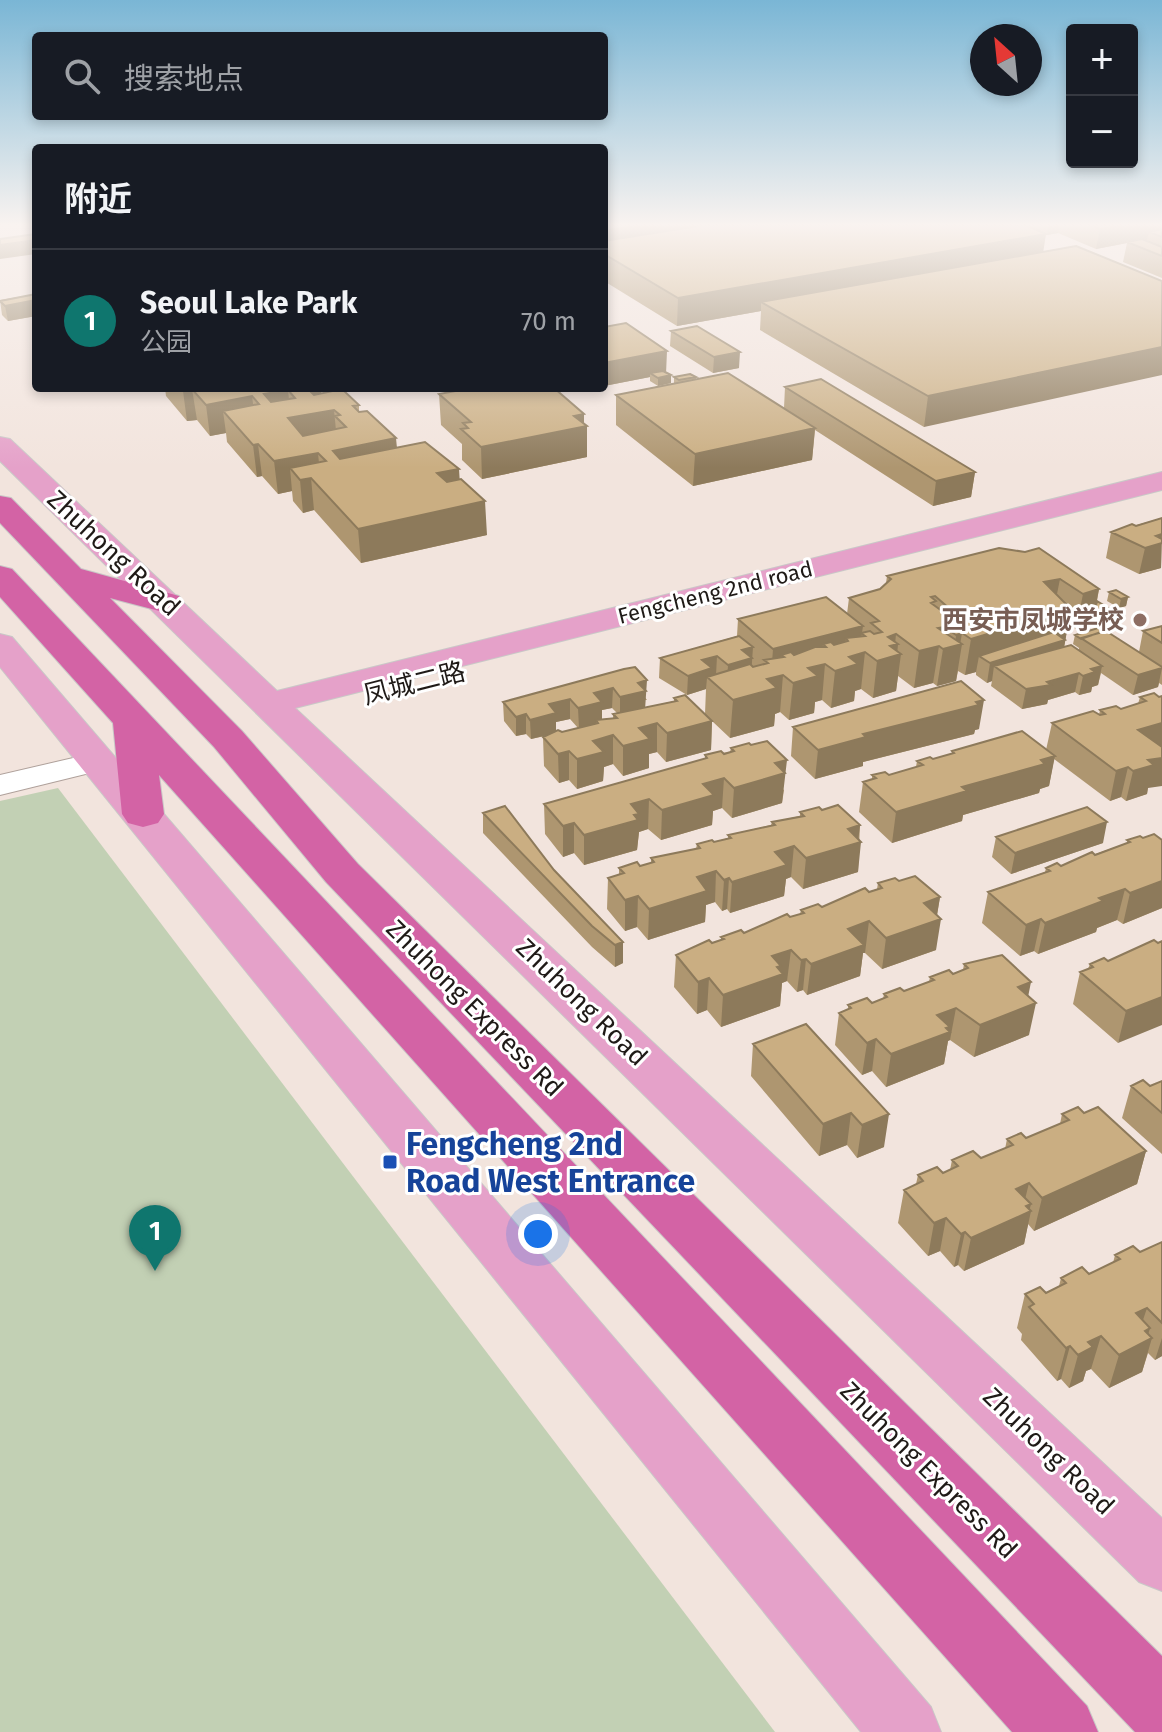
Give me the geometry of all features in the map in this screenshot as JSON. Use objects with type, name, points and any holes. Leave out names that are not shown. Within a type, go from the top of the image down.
[{"type":"highway","name":"Zhuhong Express Rd","points":[[0,505],[228,739],[342,873],[1162,1707]]},
{"type":"highway","name":"Zhuhong Express Rd","points":[[0,576],[116,742],[1061,1732]]},
{"type":"highway","points":[[70,576],[167,603]]},
{"type":"main road","name":"Zhuhong Road","points":[[0,445],[1162,1561]]},
{"type":"main road","name":"Fengcheng 2nd road","points":[[277,710],[1162,481]]},
{"type":"main road","name":"凤城二路","points":[[277,710],[1162,493]]},
{"type":"main road","points":[[0,644],[116,742],[143,814],[906,1732]]},
{"type":"street","points":[[0,785],[116,742]]},
{"type":"green space","points":[[58,788],[775,1732],[0,1732],[0,801]]},
{"type":"building","points":[[768,306],[1162,306],[1162,347],[928,396]]},
{"type":"building","points":[[626,323],[667,351],[608,362],[608,326]]},
{"type":"building","points":[[697,326],[740,352],[714,357],[671,331]]},
{"type":"building","points":[[663,371],[671,375],[658,378],[650,373]]},
{"type":"building","points":[[728,373],[815,428],[695,454],[616,395]]},
{"type":"building","points":[[690,374],[696,377],[679,380],[674,377]]},
{"type":"building","points":[[821,379],[975,472],[936,481],[785,387]]},
{"type":"building","points":[[195,392],[276,392],[264,394],[271,402],[295,398],[290,392],[311,392],[314,395],[345,392],[359,405],[353,406],[359,412],[367,411],[396,438],[333,451],[340,459],[425,442],[459,469],[437,473],[447,482],[461,479],[485,501],[358,529],[311,478],[300,480],[290,468],[326,461],[318,453],[274,461],[258,444],[253,445],[223,411],[259,404],[252,396],[206,405]],"holes":[[[334,410],[340,415],[335,416],[346,427],[303,436],[288,418]]]},
{"type":"building","points":[[559,392],[584,414],[574,416],[587,426],[481,447],[461,429],[468,428],[463,423],[471,422],[439,394]]},
{"type":"building","points":[[1162,518],[1162,534],[1156,536],[1162,539],[1162,543],[1145,548],[1111,532],[1132,524],[1136,526]]},
{"type":"building","points":[[999,548],[1025,552],[1039,548],[1099,589],[1083,594],[1060,579],[1044,582],[1071,609],[971,639],[962,633],[956,635],[944,627],[938,628],[962,644],[943,649],[939,646],[919,651],[896,634],[888,637],[898,644],[890,646],[901,654],[877,661],[865,652],[849,657],[858,664],[835,671],[825,664],[808,668],[818,676],[793,683],[783,675],[767,679],[777,688],[733,700],[707,677],[750,664],[753,667],[768,663],[764,660],[784,657],[781,655],[791,652],[794,655],[815,647],[826,647],[823,644],[831,642],[834,645],[848,641],[846,638],[865,636],[861,633],[882,632],[871,623],[879,621],[849,598],[880,589],[891,579],[887,576]],"holes":[[[935,596],[950,609],[942,611],[931,603],[936,601],[931,597]]]},
{"type":"building","points":[[1116,590],[1128,597],[1121,599],[1109,592]]},
{"type":"building","points":[[826,597],[863,626],[773,649],[738,619]]},
{"type":"building","points":[[1097,601],[1110,609],[1098,612],[1095,610]]},
{"type":"building","points":[[1162,626],[1162,643],[1143,631]]},
{"type":"building","points":[[1098,628],[1104,631],[1081,639],[1075,635]]},
{"type":"building","points":[[1106,631],[1162,668],[1138,675],[1081,638]]},
{"type":"building","points":[[1054,632],[1065,640],[990,663],[979,656]]},
{"type":"building","points":[[739,636],[753,647],[742,650],[752,658],[728,665],[717,656],[702,660],[712,668],[688,676],[660,658]]},
{"type":"building","points":[[1071,645],[1102,666],[1091,669],[1095,672],[1083,676],[1079,673],[1047,682],[1051,685],[1026,689],[994,666]]},
{"type":"building","points":[[635,667],[647,680],[638,683],[646,691],[620,697],[613,688],[594,693],[602,702],[578,708],[570,699],[549,704],[556,713],[530,720],[526,714],[516,717],[503,702],[624,669]]},
{"type":"building","points":[[961,681],[984,700],[976,702],[979,705],[863,734],[866,737],[818,750],[793,727]]},
{"type":"building","points":[[1154,693],[1162,696],[1162,723],[1138,730],[1162,747],[1162,758],[1148,760],[1154,765],[1133,771],[1128,767],[1116,771],[1052,723],[1093,711],[1105,714],[1100,710],[1116,706],[1121,709],[1146,701],[1140,697]]},
{"type":"building","points":[[685,695],[712,721],[667,733],[657,723],[639,728],[650,739],[623,746],[613,735],[593,741],[604,752],[577,759],[569,751],[558,754],[543,737],[558,730],[562,732],[598,723],[596,720],[617,718],[613,714],[677,701],[674,698]]},
{"type":"building","points":[[1022,731],[1055,756],[1041,760],[1045,764],[962,787],[967,791],[896,812],[863,782],[876,778],[872,775],[885,772],[889,775],[923,765],[917,761],[954,753],[952,751]]},
{"type":"building","points":[[767,741],[787,760],[775,763],[785,773],[734,788],[724,778],[703,784],[714,795],[662,810],[649,799],[631,804],[639,814],[634,815],[638,820],[584,835],[574,823],[563,826],[544,804],[707,758],[705,755],[721,751],[724,754],[734,751],[731,748]]},
{"type":"building","points":[[838,805],[860,825],[848,829],[861,842],[806,858],[794,846],[775,852],[787,865],[732,882],[729,878],[724,880],[716,871],[697,877],[707,891],[649,909],[638,896],[625,900],[608,878],[624,873],[619,868],[637,862],[640,866],[654,862],[651,858],[700,848],[697,844],[731,838],[728,835],[804,816],[800,812]]},
{"type":"building","points":[[505,806],[554,870],[623,942],[615,945],[592,926],[483,813]]},
{"type":"building","points":[[1087,807],[1107,822],[1015,853],[996,837]]},
{"type":"building","points":[[1154,834],[1162,840],[1162,881],[1130,893],[1125,889],[1099,898],[1103,901],[1045,923],[1041,919],[1026,925],[988,892],[1050,871],[1046,868],[1057,863],[1061,866],[1092,852],[1095,855],[1130,842],[1127,840]]},
{"type":"building","points":[[915,876],[940,897],[924,903],[941,919],[886,938],[869,921],[848,929],[864,945],[811,964],[806,959],[801,960],[791,950],[772,956],[781,966],[777,967],[783,974],[723,995],[709,978],[698,982],[676,955],[709,940],[712,943],[741,930],[744,933],[787,914],[790,917],[804,913],[801,910],[818,904],[822,907],[865,888],[869,892],[882,888],[878,883]]},
{"type":"building","points":[[1154,940],[1158,943],[1162,941],[1162,997],[1126,1011],[1080,972],[1093,967],[1090,964],[1104,958],[1108,961]]},
{"type":"building","points":[[1002,955],[1031,982],[1018,987],[1036,1003],[980,1025],[956,1008],[937,1015],[950,1027],[946,1028],[950,1032],[891,1054],[876,1039],[867,1043],[839,1013],[851,1008],[848,1005],[867,998],[872,1003],[887,997],[884,994],[900,988],[904,991],[934,980],[930,977],[949,970],[953,974],[968,968],[964,964]]},
{"type":"building","points":[[806,1024],[889,1114],[862,1125],[851,1113],[823,1124],[753,1044]]},
{"type":"building","points":[[1143,1080],[1150,1086],[1162,1081],[1162,1113],[1131,1086]]},
{"type":"building","points":[[1078,1107],[1084,1113],[1098,1107],[1146,1151],[1042,1198],[1029,1183],[1016,1189],[1031,1204],[1026,1206],[1031,1211],[971,1238],[965,1232],[961,1234],[946,1218],[934,1223],[904,1190],[923,1181],[918,1175],[937,1167],[943,1173],[958,1166],[952,1160],[973,1151],[981,1158],[1013,1145],[1007,1139],[1021,1133],[1026,1138],[1069,1120],[1062,1114]]},
{"type":"building","points":[[1162,1242],[1162,1323],[1147,1308],[1136,1313],[1150,1328],[1145,1331],[1152,1338],[1119,1355],[1101,1336],[1088,1342],[1093,1347],[1078,1355],[1070,1346],[1066,1348],[1029,1307],[1034,1304],[1025,1294],[1040,1287],[1046,1293],[1066,1283],[1061,1278],[1082,1267],[1089,1274],[1120,1259],[1115,1255],[1133,1246],[1140,1252]]},
{"type":"place","name":"西安市凤城学校","points":[[1140,620]]},
{"type":"place","name":"Fengcheng 2nd Road West Entrance","points":[[390,1162]]},
{"type":"place","name":"Seoul Lake Park","points":[[155,1271]]}]
